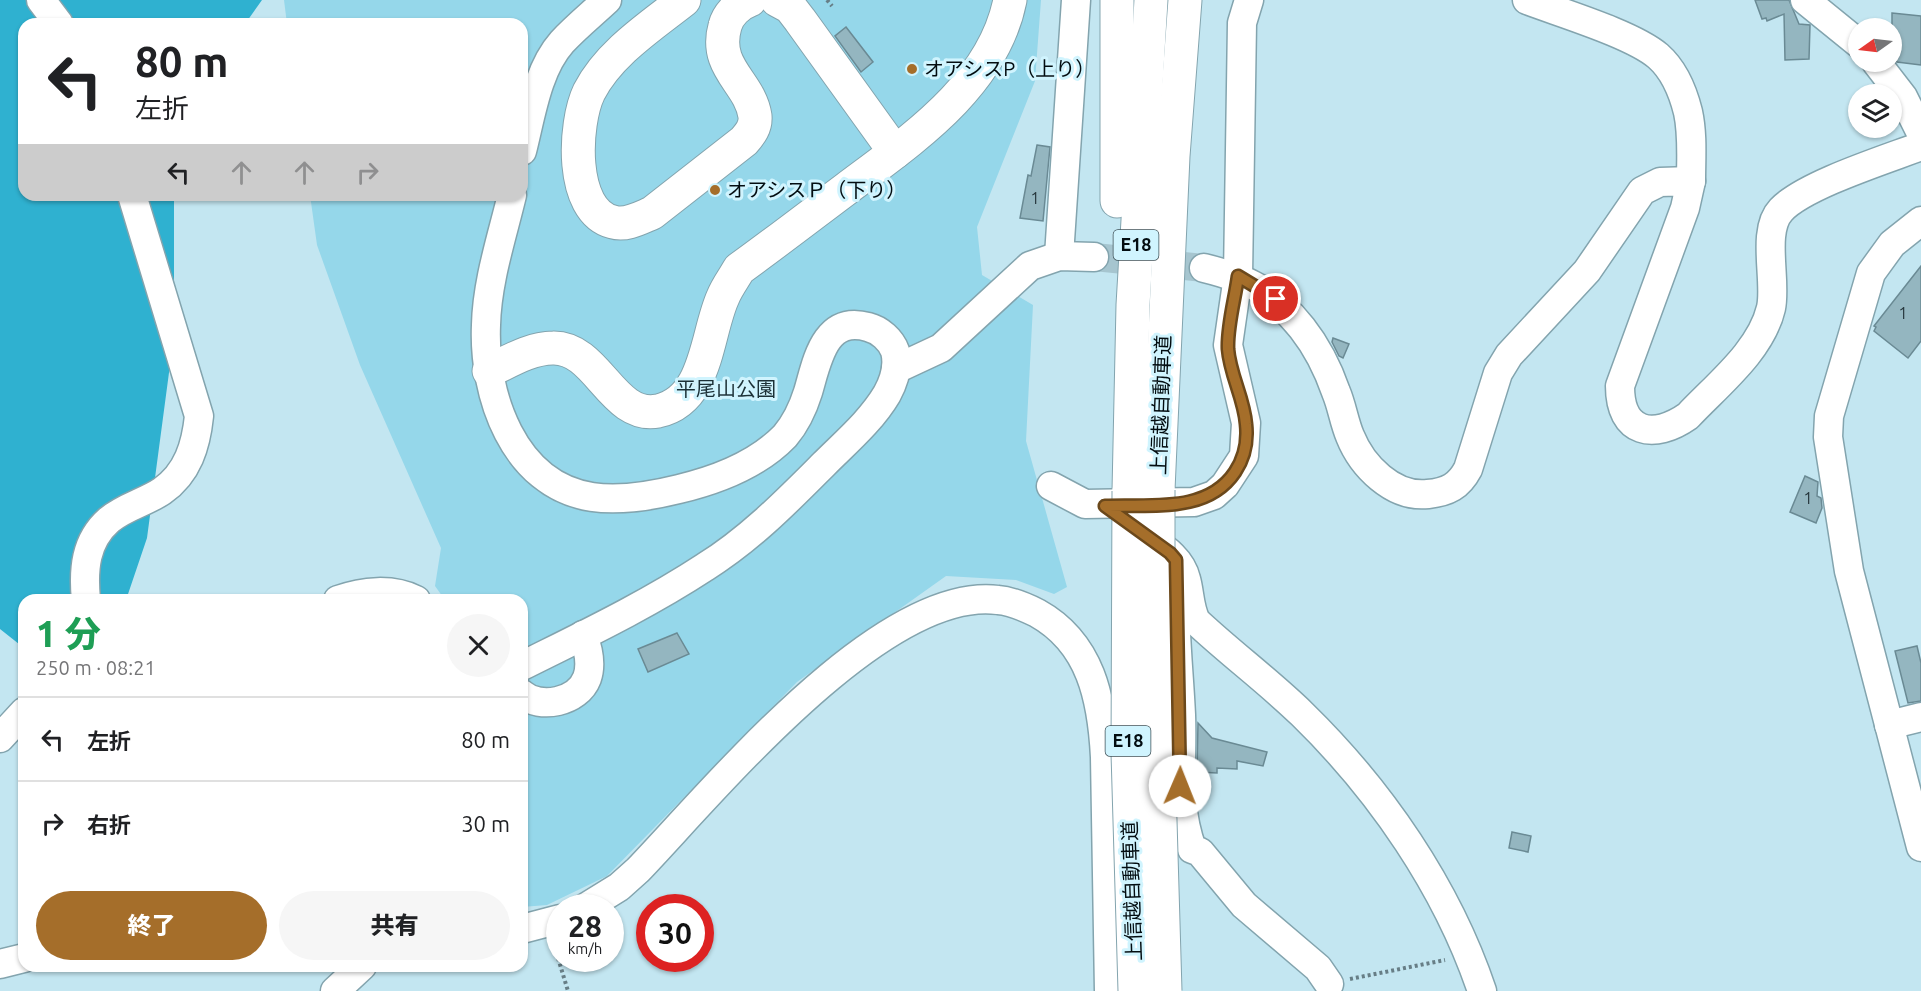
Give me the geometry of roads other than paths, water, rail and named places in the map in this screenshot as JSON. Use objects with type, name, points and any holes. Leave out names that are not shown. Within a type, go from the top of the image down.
[{"type":"highway","points":[[684,0],[610,63],[590,90],[583,107],[578,141],[581,180],[594,211],[614,223],[638,219],[652,213],[744,141],[753,130],[756,119],[753,108],[728,68],[723,51],[722,34],[726,21],[734,10],[750,0]]},
{"type":"highway","points":[[777,0],[790,7],[895,152]]},
{"type":"highway","points":[[489,371],[544,349],[566,349],[586,362],[635,408],[656,411],[667,408],[686,394],[694,384],[723,297],[740,269],[929,126],[989,56],[1000,38],[1010,0]]},
{"type":"highway","points":[[1117,0],[1118,262],[1130,496]]},
{"type":"highway","name":"上信越自動車道","points":[[1135,991],[1128,753],[1132,305],[1151,0]]},
{"type":"highway","name":"上信越自動車道","points":[[1165,991],[1158,752],[1130,496],[1164,308],[1185,0]]},
{"type":"highway","points":[[1164,308],[1204,0]]},
{"type":"street","points":[[41,0],[54,18]]},
{"type":"street","points":[[528,127],[535,99],[552,57],[562,43],[607,0]]},
{"type":"street","points":[[1059,256],[1076,0]]},
{"type":"street","points":[[1051,486],[1085,504],[1130,496],[1204,499],[1225,485],[1239,466],[1245,449],[1246,423],[1228,345],[1238,276],[1242,23],[1249,0]]},
{"type":"street","points":[[1527,0],[1627,39],[1658,57],[1675,78],[1688,112],[1691,136],[1691,181],[1685,208],[1620,386],[1623,411],[1631,422],[1644,429],[1667,429],[1688,416],[1754,344],[1771,308],[1772,235],[1775,218],[1780,210],[1794,198],[1814,188],[1921,146]]},
{"type":"street","points":[[1805,0],[1848,35]]},
{"type":"street","points":[[1884,72],[1903,98],[1921,133]]},
{"type":"street","points":[[1204,268],[1238,276],[1276,299],[1302,328],[1324,363],[1350,435],[1360,455],[1386,483],[1409,493],[1429,494],[1460,484],[1468,469],[1498,373],[1509,355],[1587,271],[1642,191],[1660,182],[1691,181]]},
{"type":"street","points":[[85,594],[83,572],[92,541],[110,519],[163,491],[183,470],[196,444],[199,416],[134,201]]},
{"type":"street","points":[[511,201],[488,302],[486,344],[489,371],[504,426],[525,459],[555,484],[572,492],[612,498],[656,494],[723,476],[758,458],[785,435],[796,421],[808,392],[819,352],[825,342],[843,329],[865,326],[884,335],[894,350],[896,369],[888,392],[864,424],[751,533],[700,571],[528,663]]},
{"type":"street","points":[[1921,221],[1892,244],[1871,273],[1829,416],[1829,455],[1849,571],[1921,847]]},
{"type":"street","points":[[896,369],[941,348],[1030,266],[1059,256],[1094,257]]},
{"type":"street","points":[[1130,496],[1176,560],[1186,578],[1191,610],[1196,621],[1301,713],[1372,794],[1436,887],[1470,956],[1482,991]]},
{"type":"street","points":[[1176,560],[1177,681],[1181,714],[1180,807],[1192,849],[1200,852],[1244,905],[1318,968],[1329,984]]},
{"type":"street","points":[[365,594],[379,591],[399,594]]},
{"type":"street","points":[[608,894],[638,870],[775,723],[852,661],[899,629],[935,611],[968,601],[999,600],[1029,609],[1067,635],[1083,657],[1097,692],[1105,757],[1109,991]]},
{"type":"street","points":[[528,699],[549,703],[565,698],[582,686],[587,678],[589,657],[584,635]]},
{"type":"street","points":[[1889,725],[1921,717]]},
{"type":"street","points":[[0,738],[18,718]]},
{"type":"street","points":[[528,927],[546,923]]},
{"type":"street","points":[[0,964],[18,960]]},
{"type":"street","points":[[335,991],[356,972]]},
{"type":"tunnel","points":[[1094,257],[1204,268]]},
{"type":"place","name":"オアシスP（上り）","points":[[912,69]]},
{"type":"place","name":"オアシスＰ（下り）","points":[[715,190]]},
{"type":"park label","name":"平尾山公園","points":[[726,389]]}]
